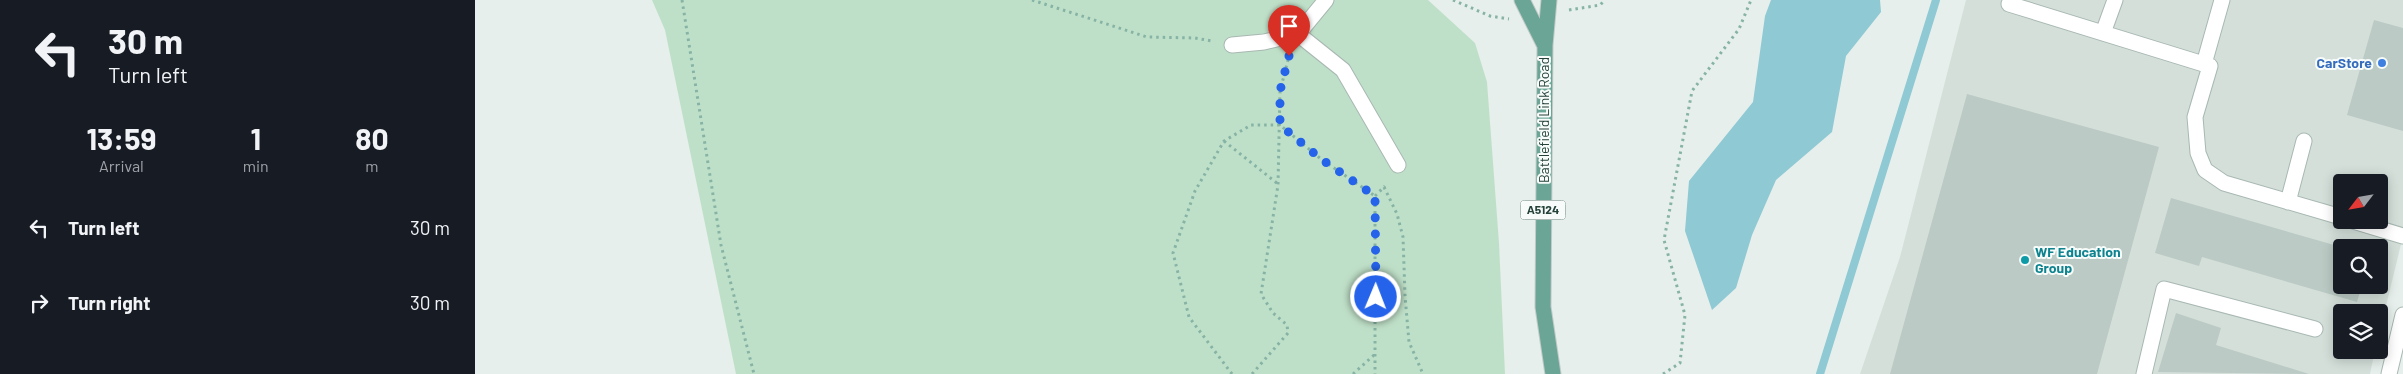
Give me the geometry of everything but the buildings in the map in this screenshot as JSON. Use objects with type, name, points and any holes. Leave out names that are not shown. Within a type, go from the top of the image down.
[{"type":"main road","name":"Battlefield Link Road","points":[[1522,0],[1545,46]]},
{"type":"main road","name":"Battlefield Link Road","points":[[1549,0],[1545,46],[1543,307],[1553,374]]},
{"type":"street","points":[[1232,45],[1265,42],[1298,34],[1326,0]]},
{"type":"street","points":[[2103,33],[2115,0]]},
{"type":"street","points":[[2204,64],[2222,0]]},
{"type":"street","points":[[2009,4],[2210,66],[2195,117],[2199,153],[2205,170],[2224,183],[2333,216]]},
{"type":"street","points":[[1298,34],[1343,70],[1398,165]]},
{"type":"street","points":[[2288,202],[2304,141]]},
{"type":"street","points":[[2380,229],[2403,236]]},
{"type":"street","points":[[2144,374],[2164,289],[2315,329]]},
{"type":"street","points":[[2389,374],[2403,315]]},
{"type":"path","points":[[682,0],[721,245],[753,374]]},
{"type":"path","points":[[1032,0],[1147,37],[1195,38],[1232,45]]},
{"type":"path","points":[[1453,0],[1490,16],[1507,19]]},
{"type":"path","points":[[1600,5],[1605,0]]},
{"type":"path","points":[[1663,374],[1680,363],[1685,315],[1664,240],[1692,91],[1739,29],[1751,0]]},
{"type":"path","points":[[1252,374],[1288,333],[1287,325],[1273,313],[1261,294],[1278,184],[1280,91],[1289,56],[1298,34]]},
{"type":"path","points":[[1233,374],[1189,317],[1173,254],[1195,191],[1224,141],[1251,125],[1280,125],[1321,159],[1375,196],[1375,374]]},
{"type":"path","points":[[1224,141],[1278,184]]},
{"type":"path","points":[[1384,187],[1397,214],[1403,237],[1409,342],[1423,374]]},
{"type":"path","points":[[1353,374],[1374,355]]},
{"type":"shaded area","points":[[1966,0],[2403,0],[2403,236],[2387,304],[2333,304],[2333,359],[2373,359],[2370,374],[1860,374],[1900,257]]},
{"type":"green space","points":[[652,0],[1428,0],[1475,43],[1487,82],[1499,243],[1505,374],[736,374],[665,30]]},
{"type":"water","points":[[1771,0],[1880,0],[1881,12],[1846,56],[1832,132],[1776,180],[1752,235],[1736,288],[1712,310],[1685,231],[1689,181],[1753,102],[1765,16]]},
{"type":"waterway","points":[[1820,374],[1936,0]]},
{"type":"place","name":"CarStore","points":[[2382,63]]},
{"type":"place","name":"WF Education Group","points":[[2025,260]]},
{"type":"route","points":[[1289,56],[1280,91],[1280,125],[1321,159],[1375,196],[1376,297]]}]
